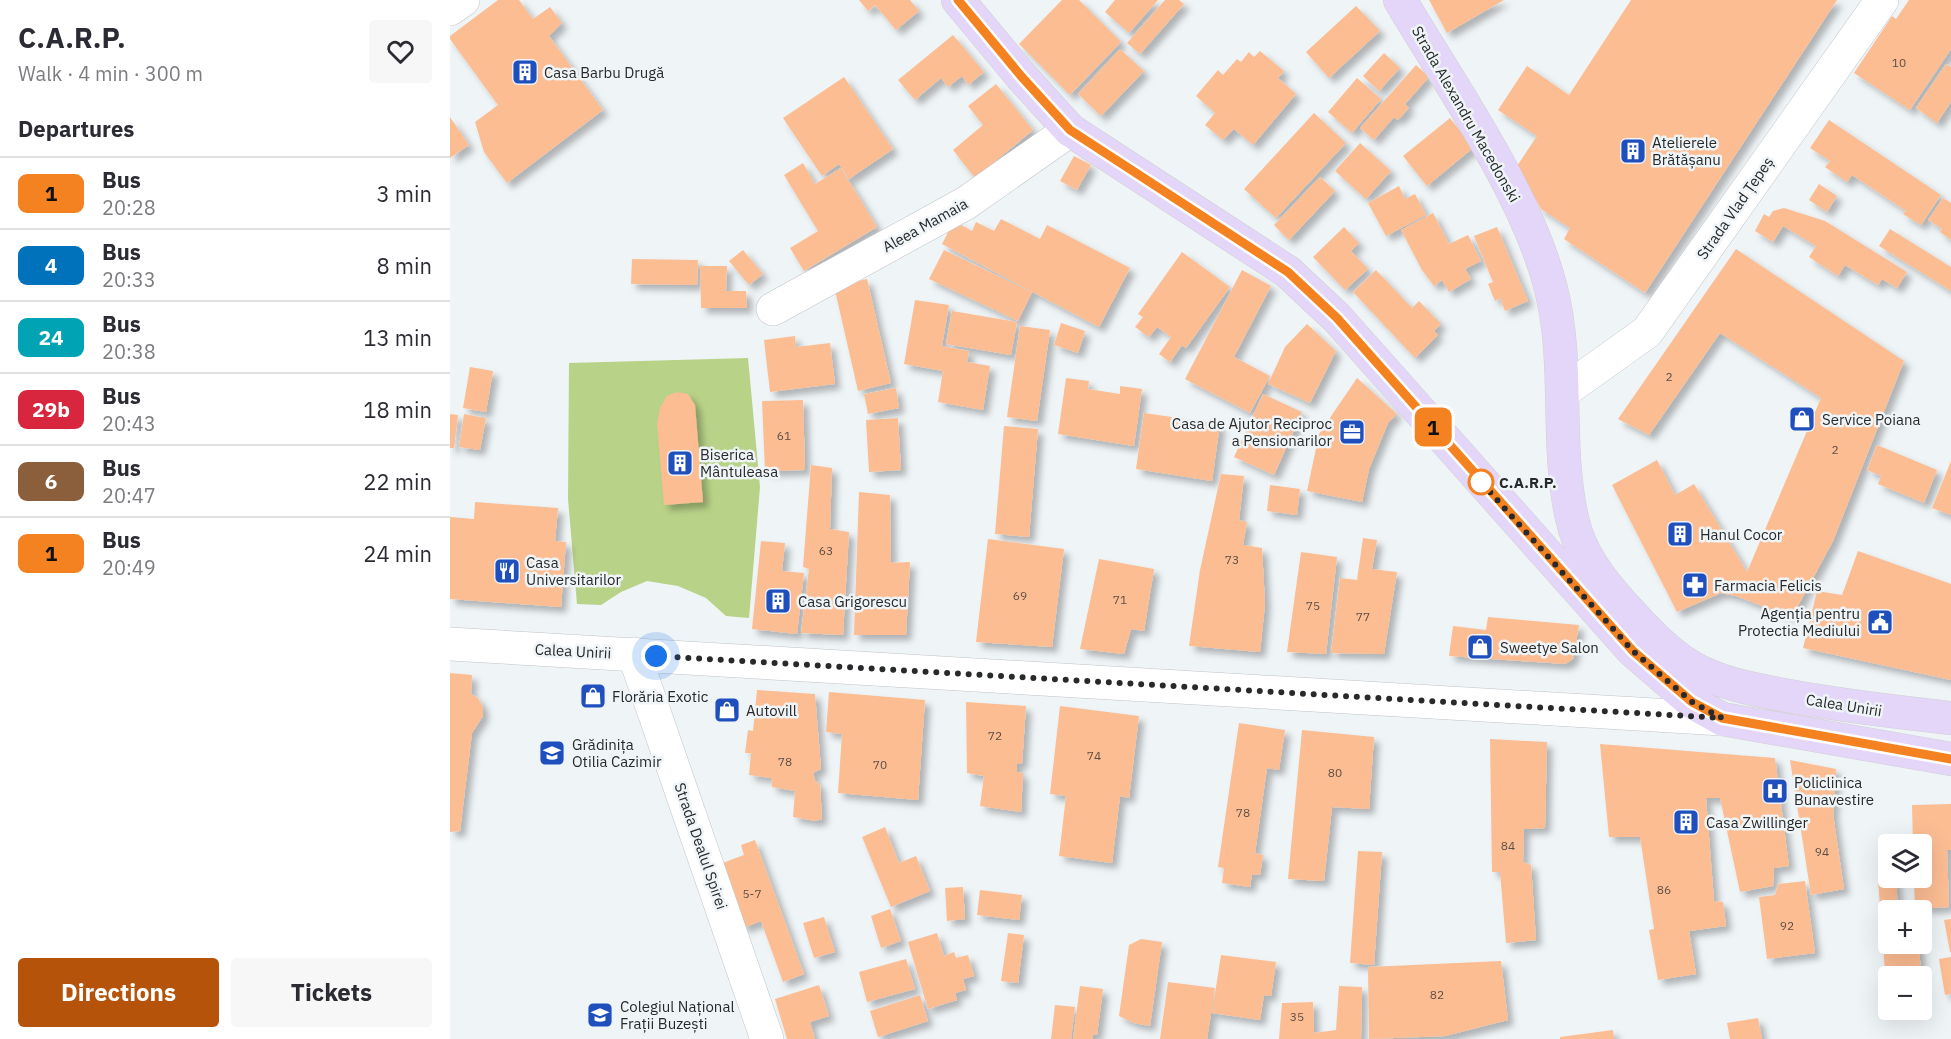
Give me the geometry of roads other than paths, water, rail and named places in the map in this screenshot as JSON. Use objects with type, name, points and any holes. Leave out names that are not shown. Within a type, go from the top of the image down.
[{"type":"main road","points":[[958,0],[1021,76],[1070,130],[1288,272],[1337,318],[1633,651],[1692,702],[1722,718]]},
{"type":"main road","name":"Strada Alexandru Macedonski","points":[[1400,0],[1493,157],[1543,260],[1552,291],[1563,392],[1567,485],[1572,519],[1583,552],[1606,587],[1658,643],[1693,668],[1738,686]]},
{"type":"main road","name":"Calea Unirii","points":[[1738,686],[1855,708],[1951,718]]},
{"type":"main road","name":"Calea Unirii","points":[[1722,718],[1951,759]]},
{"type":"street","points":[[450,9],[464,0]]},
{"type":"street","name":"Strada Vlad Țepeș","points":[[1563,392],[1647,332],[1882,0]]},
{"type":"street","name":"Aleea Mamaia","points":[[773,309],[966,203],[1070,130]]},
{"type":"street","name":"Calea Unirii","points":[[450,644],[1722,718]]},
{"type":"street","name":"Strada Dealul Spirei","points":[[634,654],[767,1039]]},
{"type":"place","name":"Casa Barbu Drugă","points":[[525,72]]},
{"type":"place","name":"Atelierele Brătășanu","points":[[1633,151]]},
{"type":"place","name":"Service Poiana","points":[[1802,419]]},
{"type":"place","name":"Casa de Ajutor Reciproc a Pensionarilor","points":[[1352,432]]},
{"type":"place","name":"Biserica Mântuleasa","points":[[680,463]]},
{"type":"place","name":"C.A.R.P.","points":[[1481,482]]},
{"type":"place","name":"Hanul Cocor","points":[[1680,534]]},
{"type":"place","name":"Casa Universitarilor","points":[[507,571]]},
{"type":"place","name":"Farmacia Felicis","points":[[1695,585]]},
{"type":"place","name":"Casa Grigorescu","points":[[778,601]]},
{"type":"place","name":"Agenția pentru Protectia Mediului","points":[[1880,622]]},
{"type":"place","name":"Sweetye Salon","points":[[1480,647]]},
{"type":"place","name":"Florăria Exotic","points":[[593,696]]},
{"type":"place","name":"Autovill","points":[[727,710]]},
{"type":"place","name":"Grădinița Otilia Cazimir","points":[[552,753]]},
{"type":"place","name":"Policlinica Bunavestire","points":[[1775,791]]},
{"type":"place","name":"Casa Zwillinger","points":[[1686,822]]},
{"type":"place","name":"Colegiul Național Frații Buzești","points":[[600,1015]]}]
